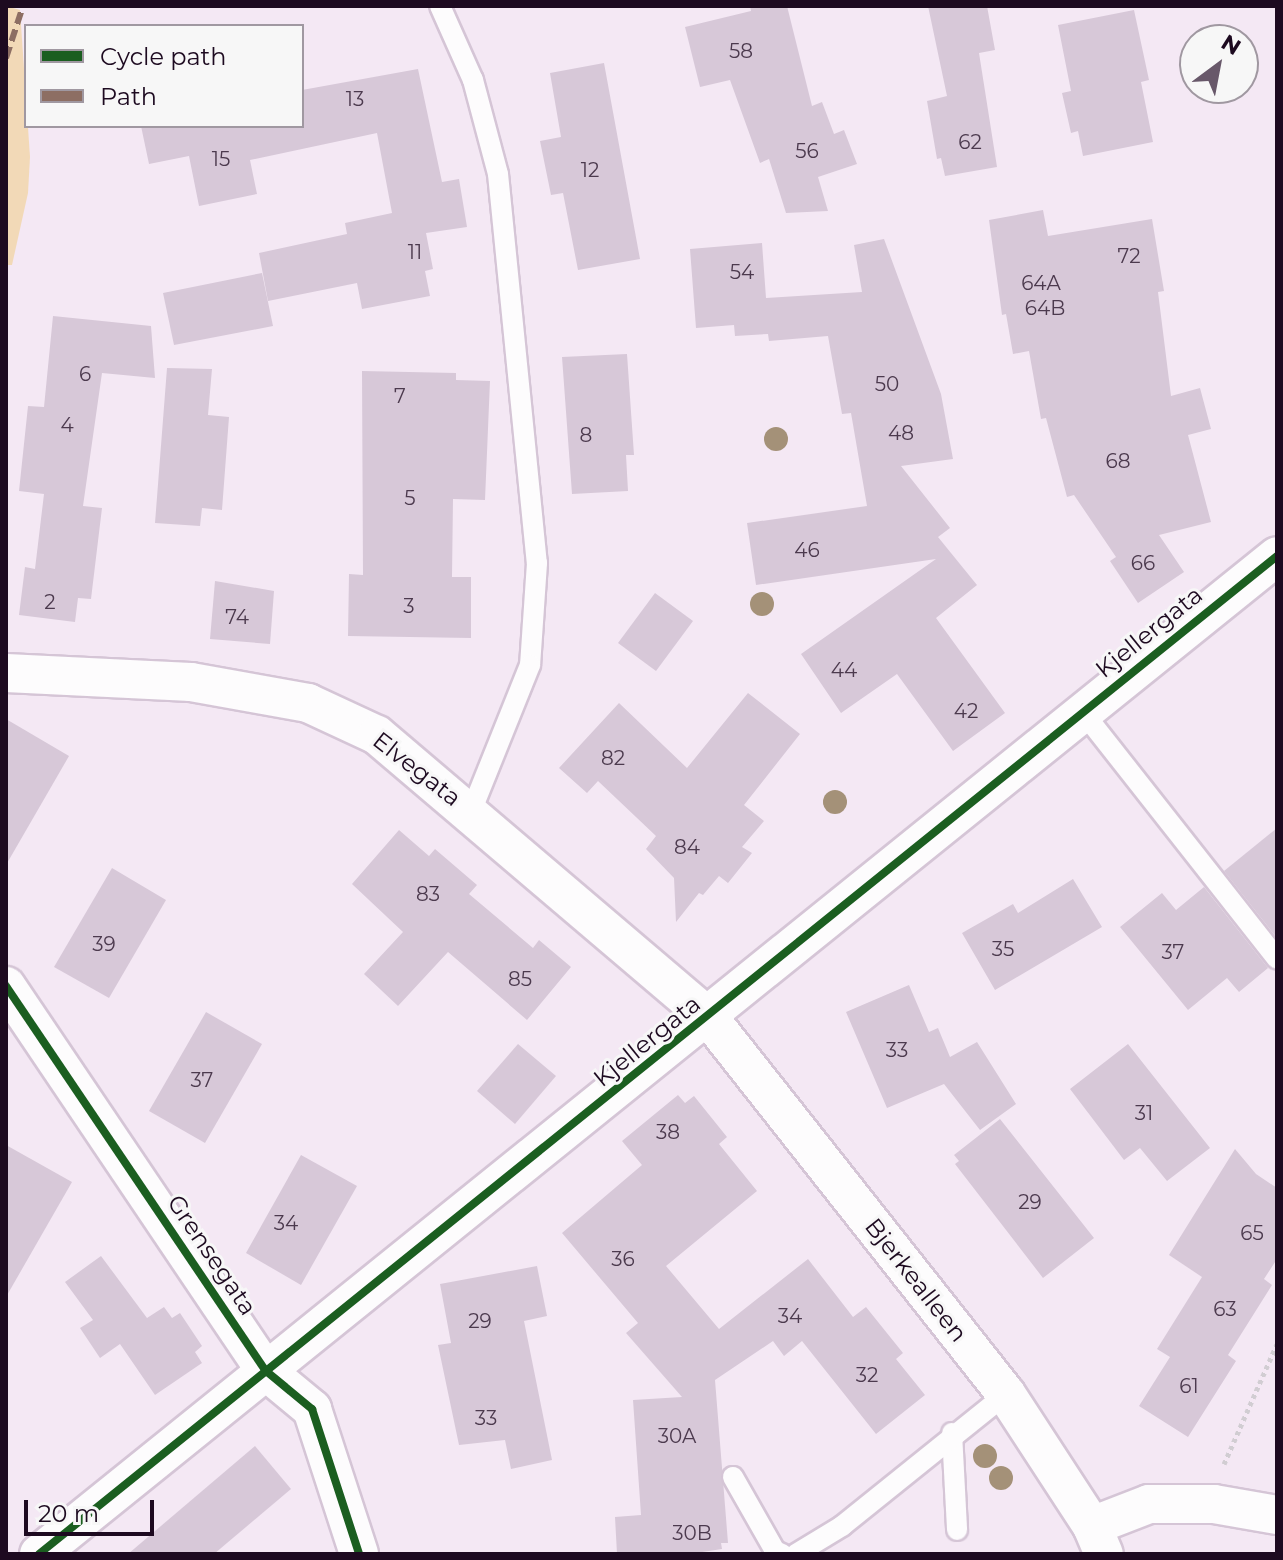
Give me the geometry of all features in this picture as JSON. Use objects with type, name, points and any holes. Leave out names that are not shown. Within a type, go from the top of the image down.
[{"type":"street","name":"Kjellergata","points":[[39,1554],[709,1018],[1082,711],[1277,556]]},
{"type":"street","name":"Elvegata","points":[[6,673],[191,682],[308,703],[377,735],[709,1018]]},
{"type":"street","name":"Grensegata","points":[[6,986],[266,1371],[312,1409],[359,1554]]},
{"type":"street","name":"Bjerkealleen","points":[[709,1018],[1006,1394],[1098,1540]]},
{"type":"street","points":[[1098,1540],[1149,1504],[1214,1504],[1277,1515]]},
{"type":"lane","points":[[440,6],[473,80],[498,174],[537,563],[530,665],[471,812]]},
{"type":"lane","points":[[1082,711],[1277,959]]},
{"type":"lane","points":[[796,1554],[842,1526],[952,1433],[1006,1394]]},
{"type":"lane","points":[[952,1433],[957,1530]]},
{"type":"lane","points":[[733,1477],[775,1551],[782,1554]]},
{"type":"path","points":[[1214,1504],[1229,1446],[1277,1344]]},
{"type":"shaded area","points":[[6,6],[20,10],[24,128],[28,128],[30,157],[28,193],[12,265],[6,265]]},
{"type":"building","points":[[750,6],[787,6],[812,106],[822,102],[834,134],[844,130],[857,164],[818,177],[828,211],[786,213],[769,159],[760,163],[730,80],[700,87],[685,27],[751,11]]},
{"type":"building","points":[[928,6],[987,6],[995,50],[979,53],[997,167],[945,176],[941,158],[937,159],[927,101],[947,96]]},
{"type":"building","points":[[1134,10],[1149,80],[1141,82],[1153,142],[1083,156],[1078,131],[1071,133],[1062,93],[1071,91],[1058,25]]},
{"type":"building","points":[[604,63],[640,259],[578,270],[563,193],[551,195],[540,141],[561,137],[550,73]]},
{"type":"building","points":[[418,69],[442,182],[459,179],[467,227],[426,233],[433,269],[425,271],[430,296],[362,309],[357,283],[268,301],[259,253],[347,234],[345,223],[392,213],[377,133],[250,160],[257,194],[199,206],[189,156],[149,164],[141,128],[304,128],[304,90]]},
{"type":"building","points":[[1043,210],[1048,236],[1152,219],[1164,291],[1158,292],[1171,396],[1200,388],[1211,429],[1188,435],[1211,522],[1159,535],[1184,572],[1138,603],[1110,561],[1116,557],[1074,495],[1067,497],[1046,418],[1041,419],[1029,351],[1013,354],[1006,314],[1002,315],[989,220]]},
{"type":"building","points":[[884,239],[941,394],[953,459],[901,466],[950,528],[938,537],[977,585],[936,618],[1005,713],[953,751],[897,674],[841,713],[801,654],[936,559],[756,585],[747,523],[867,506],[851,413],[842,414],[828,336],[769,341],[768,334],[735,336],[734,325],[696,328],[690,249],[762,243],[766,298],[862,292],[854,245]]},
{"type":"building","points":[[262,273],[273,326],[174,345],[163,293]]},
{"type":"building","points":[[53,316],[151,326],[155,378],[102,373],[83,506],[102,508],[91,599],[78,598],[75,622],[19,615],[25,567],[35,569],[44,494],[19,491],[28,406],[44,407]]},
{"type":"building","points":[[627,354],[634,455],[626,455],[628,491],[572,494],[562,357]]},
{"type":"building","points":[[167,368],[212,369],[208,415],[229,417],[222,510],[202,508],[200,526],[155,523]]},
{"type":"building","points":[[362,371],[456,373],[456,380],[490,381],[485,500],[453,499],[452,577],[471,577],[471,638],[348,636],[349,574],[363,575]]},
{"type":"building","points":[[215,581],[274,591],[270,644],[210,639]]},
{"type":"building","points":[[655,593],[693,621],[656,671],[618,643]]},
{"type":"building","points":[[748,693],[800,734],[744,805],[764,821],[742,847],[752,853],[728,883],[719,876],[703,895],[699,893],[676,922],[674,878],[646,849],[656,836],[598,781],[587,793],[559,768],[619,703],[687,768]]},
{"type":"building","points":[[6,719],[69,756],[6,865]]},
{"type":"building","points":[[1277,828],[1277,938],[1224,871]]},
{"type":"building","points":[[399,830],[429,856],[435,849],[477,885],[469,894],[533,948],[539,940],[571,967],[527,1020],[448,952],[398,1006],[364,974],[403,932],[352,884]]},
{"type":"building","points":[[112,868],[166,900],[109,998],[54,967]]},
{"type":"building","points":[[1073,879],[1102,927],[995,990],[962,933],[1013,904],[1018,913]]},
{"type":"building","points":[[1204,887],[1268,968],[1239,992],[1227,978],[1188,1010],[1120,927],[1162,893],[1176,910]]},
{"type":"building","points":[[909,985],[929,1032],[938,1028],[950,1057],[977,1042],[1016,1104],[980,1130],[944,1084],[887,1108],[846,1012]]},
{"type":"building","points":[[206,1012],[262,1044],[205,1143],[149,1111]]},
{"type":"building","points":[[518,1044],[556,1076],[515,1124],[477,1091]]},
{"type":"building","points":[[1128,1044],[1210,1148],[1167,1181],[1140,1148],[1124,1160],[1070,1089]]},
{"type":"building","points":[[678,1095],[685,1103],[694,1096],[727,1137],[719,1144],[757,1191],[666,1266],[719,1329],[808,1259],[853,1317],[866,1307],[903,1353],[896,1359],[925,1395],[876,1434],[802,1341],[784,1356],[773,1341],[715,1380],[728,1543],[721,1543],[722,1549],[689,1554],[617,1554],[615,1517],[641,1515],[633,1400],[682,1397],[626,1333],[638,1323],[562,1233],[642,1165],[622,1141]]},
{"type":"building","points":[[1000,1119],[1094,1238],[1043,1278],[955,1164],[959,1161],[954,1155]]},
{"type":"building","points":[[6,1145],[72,1182],[6,1297]]},
{"type":"building","points":[[1235,1149],[1256,1174],[1277,1188],[1277,1259],[1264,1279],[1272,1285],[1228,1355],[1236,1361],[1188,1437],[1139,1406],[1170,1357],[1157,1349],[1202,1277],[1169,1255]]},
{"type":"building","points":[[301,1155],[357,1186],[301,1285],[246,1253]]},
{"type":"building","points":[[101,1256],[147,1318],[164,1307],[172,1318],[180,1313],[202,1346],[195,1352],[202,1363],[155,1395],[120,1344],[100,1358],[80,1328],[93,1320],[65,1282]]},
{"type":"building","points":[[537,1266],[547,1316],[524,1321],[552,1460],[511,1469],[505,1440],[459,1445],[438,1345],[451,1343],[440,1284]]},
{"type":"building","points":[[255,1446],[291,1489],[214,1554],[128,1554]]},
{"type":"marked path","points":[[6,58],[23,6]]},
{"type":"cycle path","points":[[39,1554],[1277,556]]},
{"type":"cycle path","points":[[6,986],[266,1371],[312,1409],[359,1554]]}]
